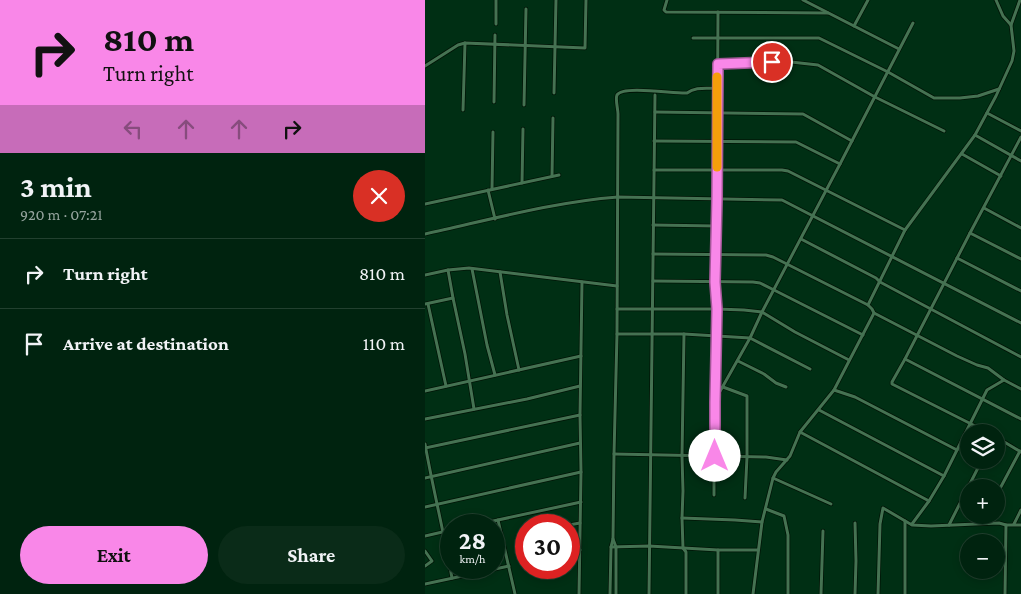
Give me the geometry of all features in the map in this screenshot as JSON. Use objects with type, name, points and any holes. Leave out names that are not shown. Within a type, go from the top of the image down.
[{"type":"street","points":[[496,0],[496,24]]},
{"type":"street","points":[[554,93],[556,0]]},
{"type":"street","points":[[425,66],[465,42],[585,48],[586,0]]},
{"type":"street","points":[[667,0],[664,10],[666,12],[828,13]]},
{"type":"street","points":[[803,0],[899,49]]},
{"type":"street","points":[[854,26],[868,0]]},
{"type":"street","points":[[996,0],[1003,16],[1011,25]]},
{"type":"street","points":[[868,305],[905,230],[962,154],[987,113],[1012,61],[1014,51],[1011,25],[1020,0]]},
{"type":"street","points":[[524,105],[526,9]]},
{"type":"street","points":[[714,495],[718,12]]},
{"type":"street","points":[[715,402],[913,23]]},
{"type":"street","points":[[494,102],[495,35]]},
{"type":"street","points":[[693,38],[819,38],[888,72],[934,98],[978,96],[999,88]]},
{"type":"street","points":[[463,110],[465,42]]},
{"type":"street","points":[[718,64],[791,62],[818,65],[944,131]]},
{"type":"street","points":[[610,594],[611,547],[613,539],[617,334],[619,114],[616,98],[621,92],[641,90],[687,93],[695,88],[717,88]]},
{"type":"street","points":[[649,594],[655,95]]},
{"type":"street","points":[[655,112],[803,114],[852,141]]},
{"type":"street","points":[[987,113],[1021,131]]},
{"type":"street","points":[[553,118],[553,176]]},
{"type":"street","points":[[522,182],[523,129]]},
{"type":"street","points":[[493,132],[490,190],[495,219]]},
{"type":"street","points":[[975,135],[1021,160]]},
{"type":"street","points":[[1004,380],[987,390],[970,424],[892,384],[1021,137]]},
{"type":"street","points":[[654,141],[796,142],[840,164]]},
{"type":"street","points":[[962,154],[1001,176]]},
{"type":"street","points":[[654,170],[788,171],[905,230]]},
{"type":"street","points":[[425,204],[559,175]]},
{"type":"street","points":[[425,234],[568,203],[618,198],[782,200],[1021,323]]},
{"type":"street","points":[[984,208],[1021,228]]},
{"type":"street","points":[[653,225],[716,226]]},
{"type":"street","points":[[970,233],[1021,259]]},
{"type":"street","points":[[801,238],[876,278],[879,282],[1021,357]]},
{"type":"street","points":[[653,254],[766,255],[773,257],[868,305],[874,313],[957,356],[988,368],[1004,380],[1021,389]]},
{"type":"street","points":[[957,258],[1021,291]]},
{"type":"street","points":[[425,275],[448,270],[472,269],[617,286]]},
{"type":"street","points":[[472,269],[495,375]]},
{"type":"street","points":[[448,270],[465,354],[473,409]]},
{"type":"street","points":[[500,272],[519,370]]},
{"type":"street","points":[[653,281],[753,282],[774,290],[863,335]]},
{"type":"street","points":[[580,523],[582,282]]},
{"type":"street","points":[[446,386],[427,304],[453,298]]},
{"type":"street","points":[[617,308],[717,309],[762,312],[795,332],[849,360]]},
{"type":"street","points":[[753,594],[762,522],[773,478],[790,456],[800,432],[834,390],[874,313]]},
{"type":"street","points":[[617,334],[685,334],[750,338],[810,368]]},
{"type":"street","points":[[685,334],[682,518],[683,548],[686,552],[686,594]]},
{"type":"street","points":[[425,391],[581,356]]},
{"type":"street","points":[[905,359],[1021,418]]},
{"type":"street","points":[[738,361],[786,387]]},
{"type":"street","points":[[425,419],[527,399],[580,386]]},
{"type":"street","points":[[723,387],[747,396],[745,498]]},
{"type":"street","points":[[834,390],[855,397],[957,450]]},
{"type":"street","points":[[819,410],[944,476]]},
{"type":"street","points":[[440,516],[425,447],[580,415]]},
{"type":"street","points":[[800,432],[929,501]]},
{"type":"street","points":[[1005,442],[1021,451],[1005,480]]},
{"type":"street","points":[[425,478],[580,443]]},
{"type":"street","points":[[912,525],[944,476],[960,444]]},
{"type":"street","points":[[614,454],[766,457],[787,460]]},
{"type":"street","points":[[949,524],[977,469]]},
{"type":"street","points":[[425,507],[581,472]]},
{"type":"street","points":[[773,478],[831,504]]},
{"type":"street","points":[[505,518],[581,502]]},
{"type":"street","points":[[878,594],[880,524],[883,508],[912,525],[960,524]]},
{"type":"street","points":[[766,509],[784,516],[788,535],[788,594]]},
{"type":"street","points":[[1013,524],[1021,510]]},
{"type":"street","points":[[682,518],[762,522]]},
{"type":"street","points":[[905,521],[905,594]]},
{"type":"street","points":[[855,523],[855,594]]},
{"type":"street","points":[[1002,524],[1021,525]]},
{"type":"street","points":[[1005,594],[1006,525]]},
{"type":"street","points":[[821,594],[823,532]]},
{"type":"street","points":[[425,536],[440,533]]},
{"type":"street","points":[[613,539],[616,547],[616,594]]},
{"type":"street","points":[[611,547],[649,546],[758,550]]},
{"type":"street","points":[[505,549],[514,594]]},
{"type":"street","points":[[718,550],[718,594]]},
{"type":"street","points":[[425,551],[432,561],[425,566]]},
{"type":"street","points":[[505,567],[509,566]]},
{"type":"street","points":[[425,584],[448,579]]},
{"type":"street","points":[[579,579],[579,594]]},
{"type":"slow traffic","points":[[717,77],[717,167]]},
{"type":"route","points":[[715,456],[718,64],[772,62]]}]
